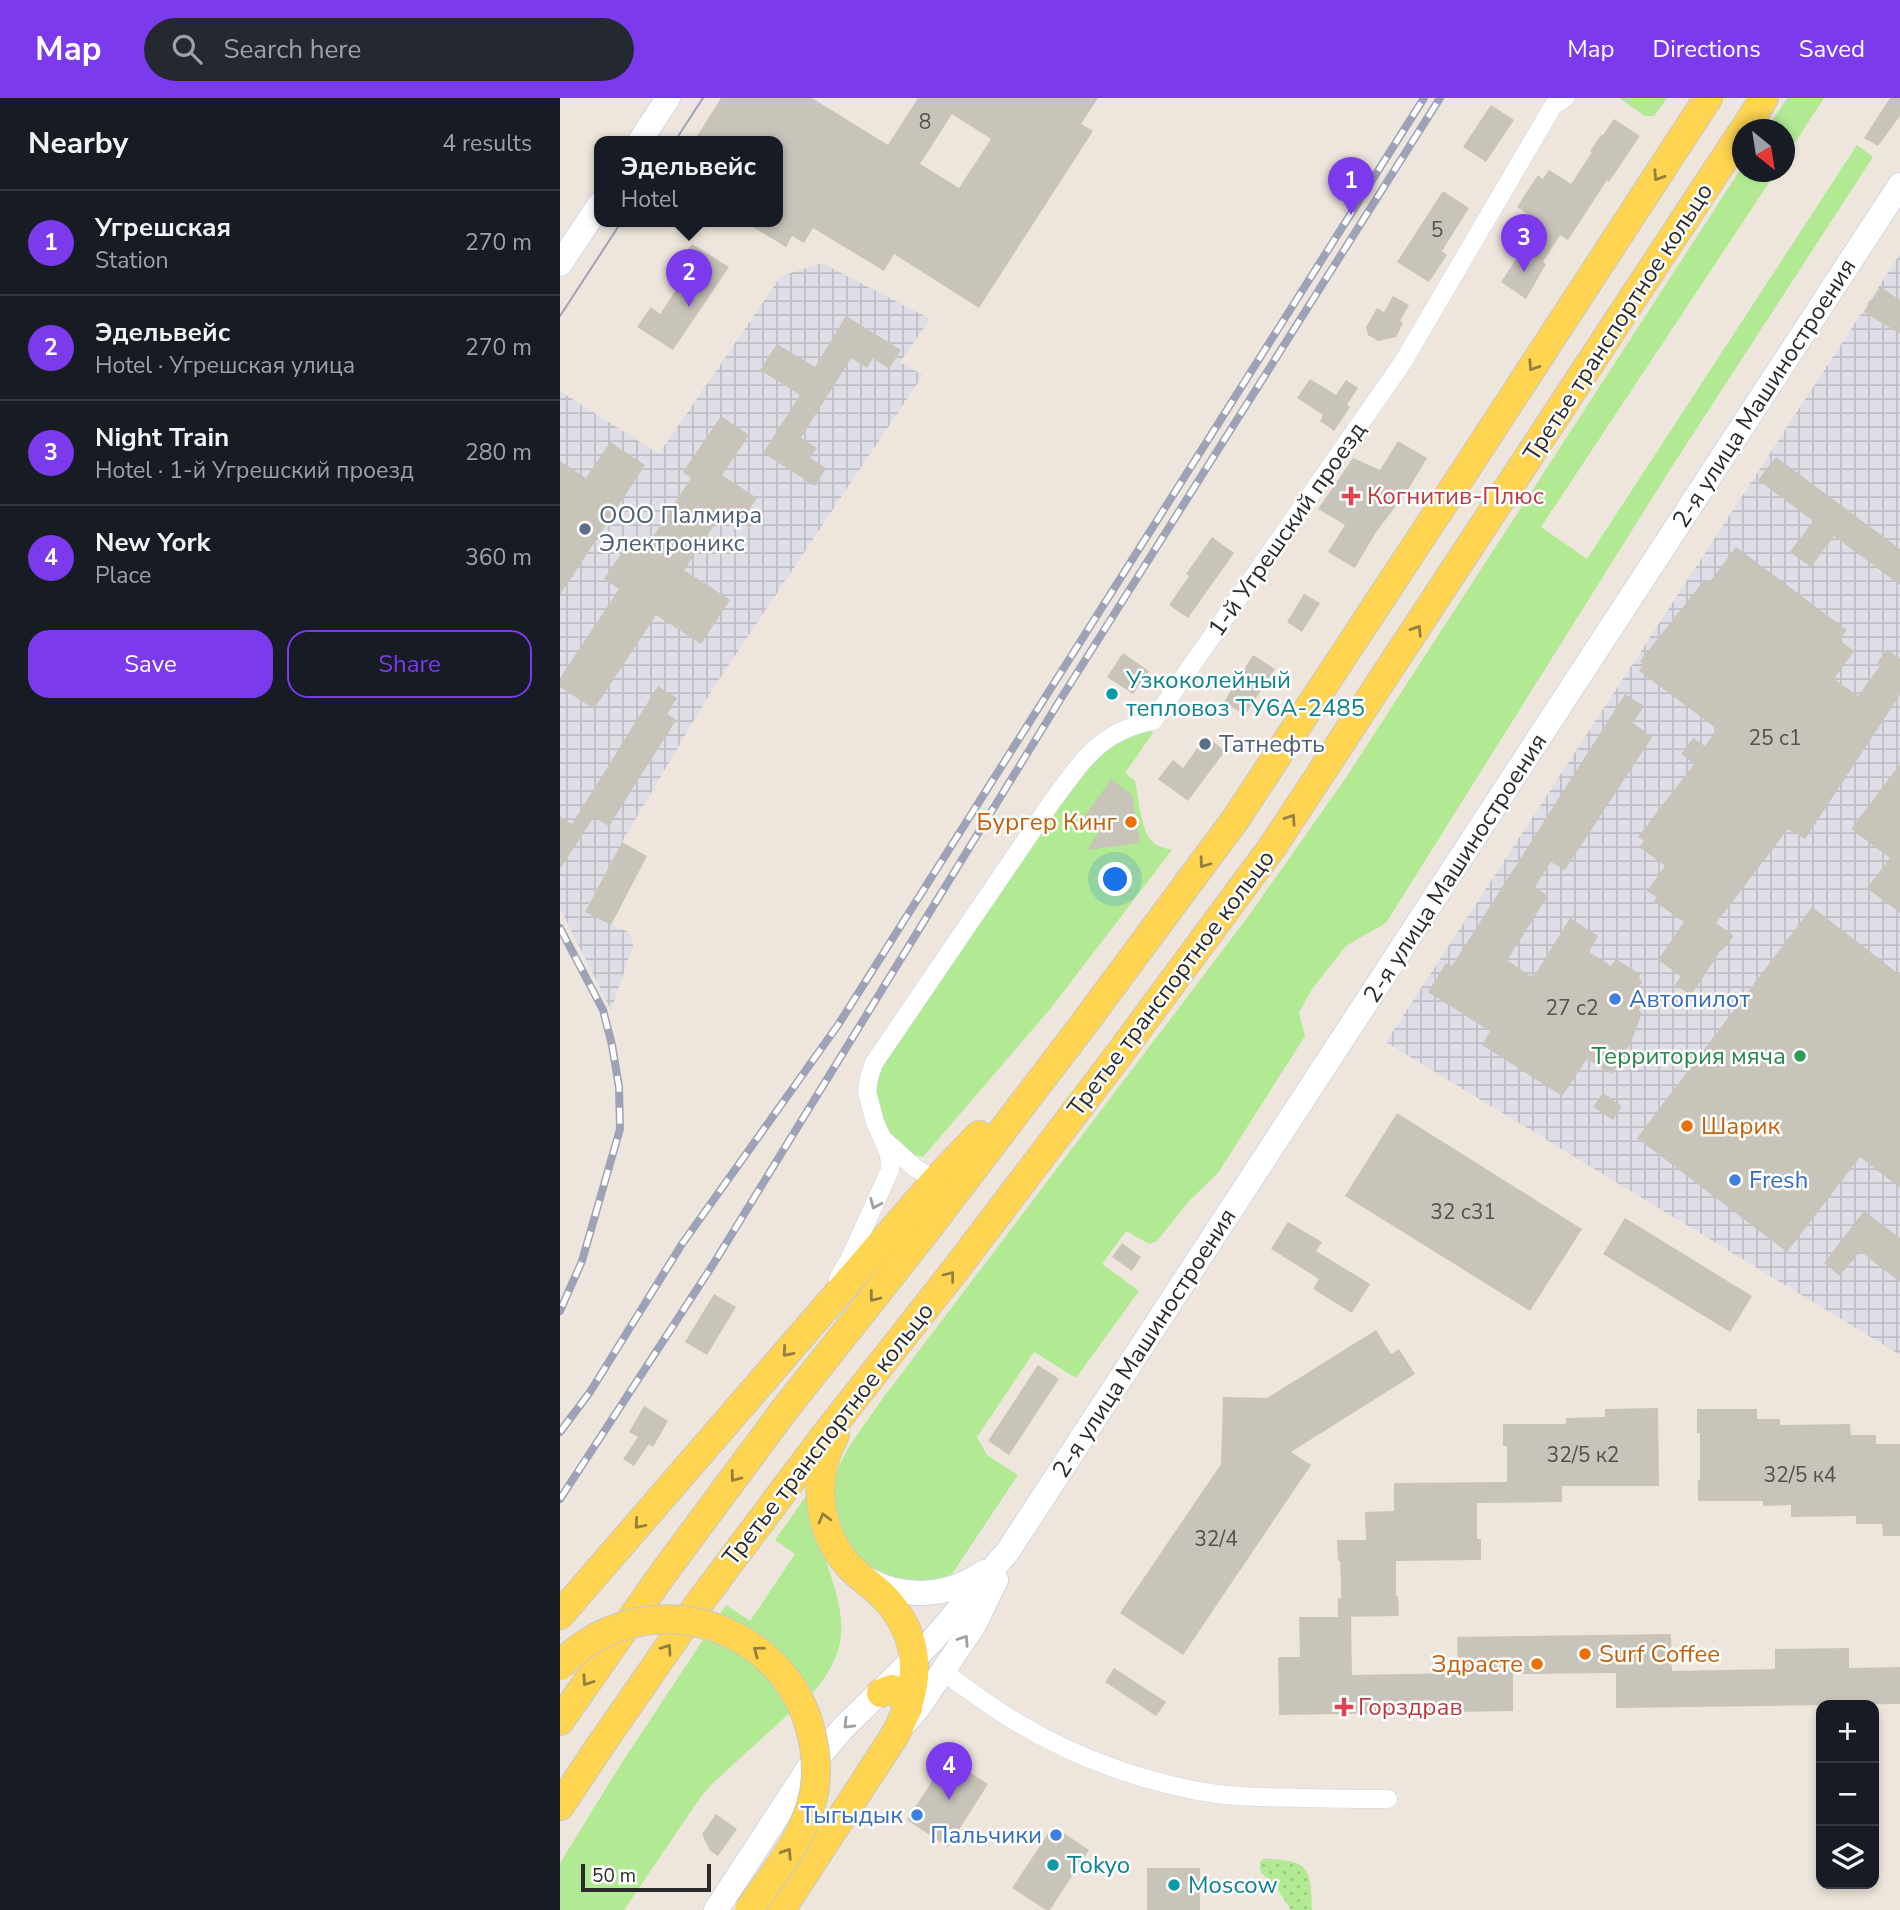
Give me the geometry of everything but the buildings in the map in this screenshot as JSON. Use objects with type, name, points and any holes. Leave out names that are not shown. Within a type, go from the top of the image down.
[{"type":"main road","points":[[643,136],[668,98]]},
{"type":"main road","points":[[1680,142],[1703,98]]},
{"type":"main road","name":"Третье транспортное кольцо","points":[[560,1721],[662,1575],[785,1409],[911,1251],[1198,871],[1249,798],[1709,98]]},
{"type":"main road","name":"Третье транспортное кольцо","points":[[1751,119],[1765,98]]},
{"type":"main road","name":"Третье транспортное кольцо","points":[[560,1806],[700,1602],[864,1384],[1101,1080],[1273,846],[1732,148]]},
{"type":"main road","name":"2-я улица Машиностроения","points":[[716,1910],[808,1769],[843,1728],[932,1641],[1008,1550],[1900,186]]},
{"type":"main road","points":[[560,264],[594,213]]},
{"type":"main road","points":[[560,1615],[936,1180],[1080,1029]]},
{"type":"main road","points":[[864,1384],[833,1439],[822,1470],[821,1507],[836,1550],[894,1609],[915,1659],[916,1674],[908,1708],[895,1735]]},
{"type":"main road","points":[[859,1575],[887,1589],[937,1592],[954,1588],[977,1577],[1008,1550]]},
{"type":"main road","name":"2-я улица Машиностроения","points":[[781,1910],[895,1735],[918,1707],[974,1625],[1008,1550]]},
{"type":"main road","points":[[560,1666],[579,1647],[618,1627],[660,1618],[680,1619],[722,1629],[742,1639],[759,1650],[790,1683],[809,1723],[814,1743],[817,1763],[812,1805],[803,1827],[749,1910]]},
{"type":"main road","points":[[880,1693],[892,1689],[901,1695],[908,1708]]},
{"type":"street","name":"1-й Угрешский проезд","points":[[815,1320],[850,1258],[890,1170],[889,1154],[875,1122],[867,1092],[874,1063],[1051,803],[1092,750],[1105,739],[1138,724],[1153,722],[1403,362],[1553,106],[1565,98]]},
{"type":"street","name":"1-й Угрешский проезд","points":[[884,1140],[915,1168],[936,1180]]},
{"type":"street","points":[[943,1672],[1017,1723],[1063,1747],[1121,1771],[1165,1784],[1217,1794],[1257,1797],[1388,1799]]},
{"type":"shaded area","points":[[1900,254],[1900,1355],[1386,1042]]},
{"type":"shaded area","points":[[822,263],[930,319],[900,362],[923,375],[712,690],[622,842],[585,911],[630,933],[633,946],[611,1010],[560,908],[560,391],[659,454],[781,276]]},
{"type":"green space","points":[[1619,98],[1667,98],[1654,116],[1645,116]]},
{"type":"green space","points":[[1787,98],[1824,98],[1795,143],[1795,119],[1773,119]]},
{"type":"green space","points":[[1857,145],[1873,157],[1671,468],[1386,923],[1346,946],[1312,989],[1299,1013],[1305,1036],[1218,1173],[1190,1200],[1157,1241],[1149,1244],[1126,1231],[1102,1264],[1139,1291],[1076,1378],[1034,1352],[977,1437],[987,1455],[1018,1475],[948,1580],[922,1586],[865,1569],[838,1532],[833,1486],[839,1466],[850,1445],[1247,918],[1345,779],[1732,182],[1769,182],[1541,527],[1587,559]]},
{"type":"green space","points":[[1148,728],[1153,733],[1125,773],[1135,781],[1142,821],[1148,836],[1156,845],[1172,850],[1051,1008],[923,1157],[914,1155],[892,1137],[881,1120],[874,1088],[881,1065],[1097,752]]},
{"type":"green space","points":[[809,1492],[841,1622],[841,1638],[829,1671],[816,1689],[700,1798],[624,1910],[560,1910],[560,1863],[621,1764],[726,1605],[750,1621],[795,1554],[775,1540]]},
{"type":"green space","points":[[1264,1859],[1290,1861],[1304,1868],[1310,1884],[1312,1910],[1291,1910],[1276,1887],[1260,1871],[1260,1862]]},
{"type":"tram line","points":[[678,136],[703,98]]},
{"type":"tram line","points":[[560,316],[618,227]]},
{"type":"railway","points":[[560,1432],[590,1392],[682,1244],[838,1025],[1424,98]]},
{"type":"railway","points":[[560,1499],[714,1263],[1060,700],[1440,98]]},
{"type":"railway","points":[[560,928],[603,1010],[619,1087],[620,1129],[582,1261],[560,1311]]},
{"type":"place","name":"Угрешская","points":[[1351,215]]},
{"type":"place","name":"Night Train","points":[[1524,272]]},
{"type":"place","name":"Эдельвейс","points":[[689,307]]},
{"type":"place","name":"Когнитив-Плюс","points":[[1351,496]]},
{"type":"place","name":"ООО Палмира Электроникс","points":[[585,529]]},
{"type":"place","name":"Узкоколейный тепловоз ТУ6А-2485","points":[[1112,694]]},
{"type":"place","name":"Татнефть","points":[[1205,744]]},
{"type":"place","name":"Бургер Кинг","points":[[1131,822]]},
{"type":"place","name":"Автопилот","points":[[1615,999]]},
{"type":"place","name":"Территория мяча","points":[[1800,1056]]},
{"type":"place","name":"Шарик","points":[[1687,1126]]},
{"type":"place","name":"Fresh","points":[[1735,1180]]},
{"type":"place","name":"Surf Coffee","points":[[1585,1654]]},
{"type":"place","name":"Здрасте","points":[[1537,1664]]},
{"type":"place","name":"Горздрав","points":[[1344,1707]]},
{"type":"place","name":"New York","points":[[949,1800]]},
{"type":"place","name":"Тыгыдык","points":[[917,1815]]},
{"type":"place","name":"Пальчики","points":[[1056,1835]]},
{"type":"place","name":"Tokyo","points":[[1053,1865]]},
{"type":"place","name":"Moscow","points":[[1174,1885]]}]
